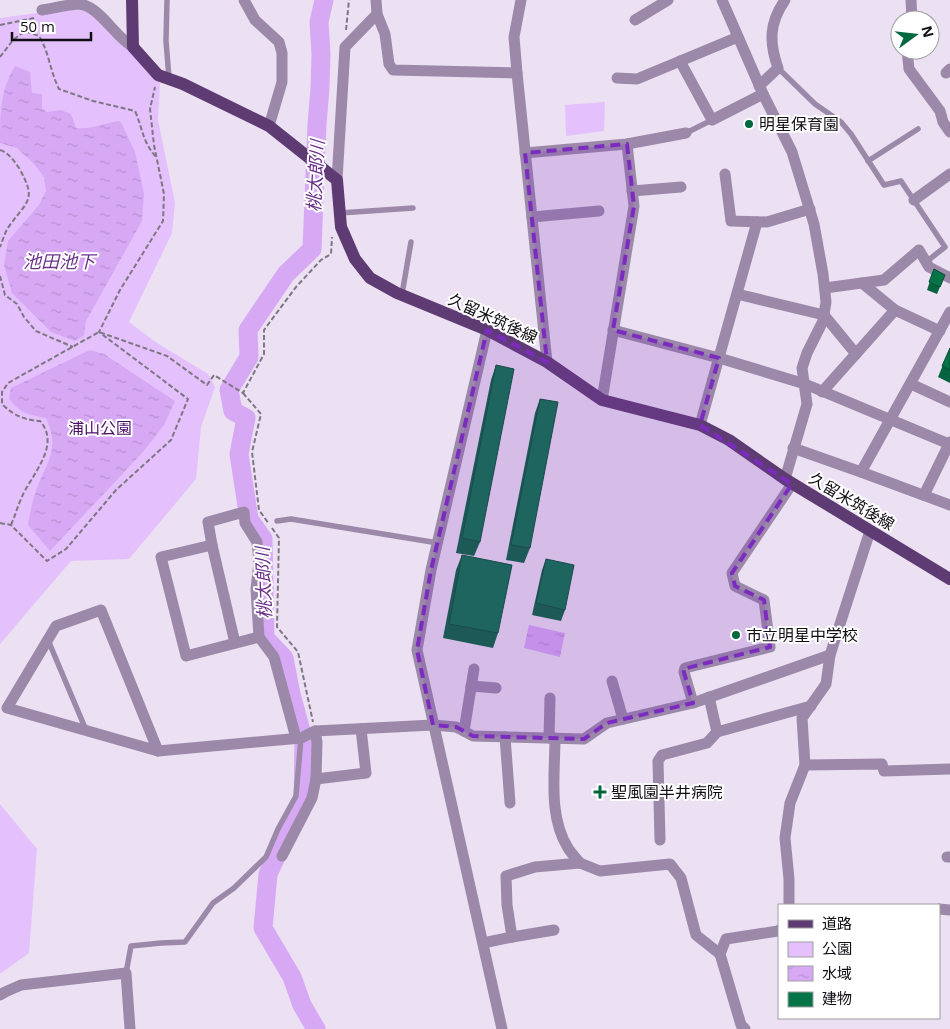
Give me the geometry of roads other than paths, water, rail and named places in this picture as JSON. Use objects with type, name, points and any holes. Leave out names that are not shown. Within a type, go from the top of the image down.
[{"type":"main road","points":[[132,0],[133,47],[164,77],[183,84],[269,126],[336,180]]},
{"type":"main road","name":"久留米筑後線","points":[[336,180],[341,227],[355,259],[370,278],[402,296],[487,330],[547,362],[602,400],[700,425],[728,440],[788,482],[950,579]]},
{"type":"street","points":[[244,0],[255,20],[279,42],[282,53],[282,82],[269,126]]},
{"type":"street","points":[[376,0],[377,14],[386,34],[388,64],[393,70],[517,73]]},
{"type":"street","points":[[521,0],[514,38],[547,362]]},
{"type":"street","points":[[636,20],[668,0]]},
{"type":"street","points":[[693,703],[684,672],[686,668],[770,647],[764,600],[735,586],[732,573],[788,482],[793,448],[807,404],[802,368],[807,353],[823,322],[826,302],[814,224],[792,152],[761,90],[722,0]]},
{"type":"street","points":[[680,61],[712,120],[761,90],[778,68],[773,53],[771,29],[785,0]]},
{"type":"street","points":[[40,14],[79,4],[91,7],[125,43],[133,47]]},
{"type":"street","points":[[336,180],[345,47],[377,14]]},
{"type":"street","points":[[617,78],[637,79],[738,36]]},
{"type":"street","points":[[908,60],[909,69],[940,110],[943,122],[950,132]]},
{"type":"street","points":[[525,153],[627,144],[686,134]]},
{"type":"street","points":[[602,400],[634,206],[627,144]]},
{"type":"street","points":[[725,174],[731,221],[767,222],[810,209]]},
{"type":"street","points":[[914,200],[950,174]]},
{"type":"street","points":[[632,191],[681,187]]},
{"type":"street","points":[[532,217],[599,211]]},
{"type":"street","points":[[700,425],[757,222]]},
{"type":"street","points":[[824,288],[884,280],[919,250],[929,267],[950,278]]},
{"type":"street","points":[[862,283],[895,310],[940,331]]},
{"type":"street","points":[[737,294],[824,315],[856,354]]},
{"type":"street","points":[[822,392],[895,310]]},
{"type":"street","points":[[862,472],[950,312]]},
{"type":"street","points":[[487,330],[438,543],[417,650],[502,1029]]},
{"type":"street","points":[[613,330],[719,358],[805,384],[891,421],[950,443],[924,496]]},
{"type":"street","points":[[911,384],[950,402]]},
{"type":"street","points":[[793,448],[950,505]]},
{"type":"street","points":[[235,643],[208,522],[244,512],[245,523],[257,542],[259,562],[256,589],[259,637],[274,657],[299,738]]},
{"type":"street","points":[[789,904],[789,879],[785,838],[790,803],[805,764],[802,718],[826,684],[830,655],[870,531]]},
{"type":"street","points":[[212,545],[161,557],[186,656],[259,637]]},
{"type":"street","points":[[158,751],[101,610],[56,626],[7,708],[158,751],[299,738],[315,731],[433,725],[456,727],[473,736],[584,739],[607,722],[693,703],[830,655]]},
{"type":"street","points":[[464,731],[474,669]]},
{"type":"street","points":[[612,681],[623,719]]},
{"type":"street","points":[[471,686],[496,688]]},
{"type":"street","points":[[710,697],[717,732]]},
{"type":"street","points":[[550,698],[554,810],[562,838],[568,849],[580,863],[600,871],[670,864],[681,878],[696,935],[720,954],[741,1025],[745,1029]]},
{"type":"street","points":[[660,840],[658,762],[662,754],[707,743],[717,732],[811,706]]},
{"type":"street","points":[[316,779],[366,773],[361,729]]},
{"type":"street","points":[[282,856],[310,804],[316,779],[317,742],[315,731]]},
{"type":"street","points":[[505,737],[510,803]]},
{"type":"street","points":[[805,764],[882,764],[884,771],[950,768]]},
{"type":"street","points":[[512,937],[507,905],[506,876],[535,868],[580,863]]},
{"type":"street","points":[[483,943],[554,930]]},
{"type":"street","points":[[720,954],[726,939],[778,932]]},
{"type":"street","points":[[0,995],[21,985],[126,973],[130,1029]]},
{"type":"lane","points":[[164,77],[167,0]]},
{"type":"lane","points":[[778,68],[814,104],[841,122],[884,185],[901,181],[945,247],[926,262]]},
{"type":"lane","points":[[686,134],[712,120]]},
{"type":"lane","points":[[868,161],[918,129]]},
{"type":"lane","points":[[340,213],[413,208]]},
{"type":"lane","points":[[402,296],[411,242]]},
{"type":"lane","points":[[277,521],[291,519],[438,543]]},
{"type":"lane","points":[[48,640],[86,730]]},
{"type":"lane","points":[[126,973],[131,946],[161,942],[185,942],[213,903],[234,888],[266,857],[278,829],[296,796],[299,738]]},
{"type":"water","name":"池田池下","points":[[15,66],[30,72],[32,93],[42,94],[42,108],[47,112],[61,110],[71,114],[76,128],[92,127],[119,121],[135,152],[144,194],[142,221],[86,321],[84,335],[75,341],[51,332],[12,293],[4,265],[8,241],[39,205],[46,191],[44,177],[34,164],[17,148],[0,143],[1,112],[4,94],[6,84]]},
{"type":"water","points":[[90,350],[104,354],[175,401],[164,425],[143,452],[50,551],[28,525],[35,495],[48,464],[52,448],[50,429],[46,418],[20,410],[9,398],[11,388]]},
{"type":"water","points":[[529,625],[565,633],[560,657],[524,648]]},
{"type":"waterway","name":"桃太郎川","points":[[316,1029],[302,1005],[292,977],[263,928],[268,874],[303,800],[304,742],[291,694],[284,658],[265,638],[263,539],[249,519],[239,454],[246,418],[233,411],[229,390],[249,357],[248,330],[286,274],[312,249],[320,88],[321,54],[319,22],[324,0]]},
{"type":"place","name":"明星保育園","points":[[749,124]]},
{"type":"place","name":"市立明星中学校","points":[[736,635]]},
{"type":"place","name":"聖風園半井病院","points":[[600,792]]},
{"type":"park label","name":"浦山公園","points":[[100,428]]}]
